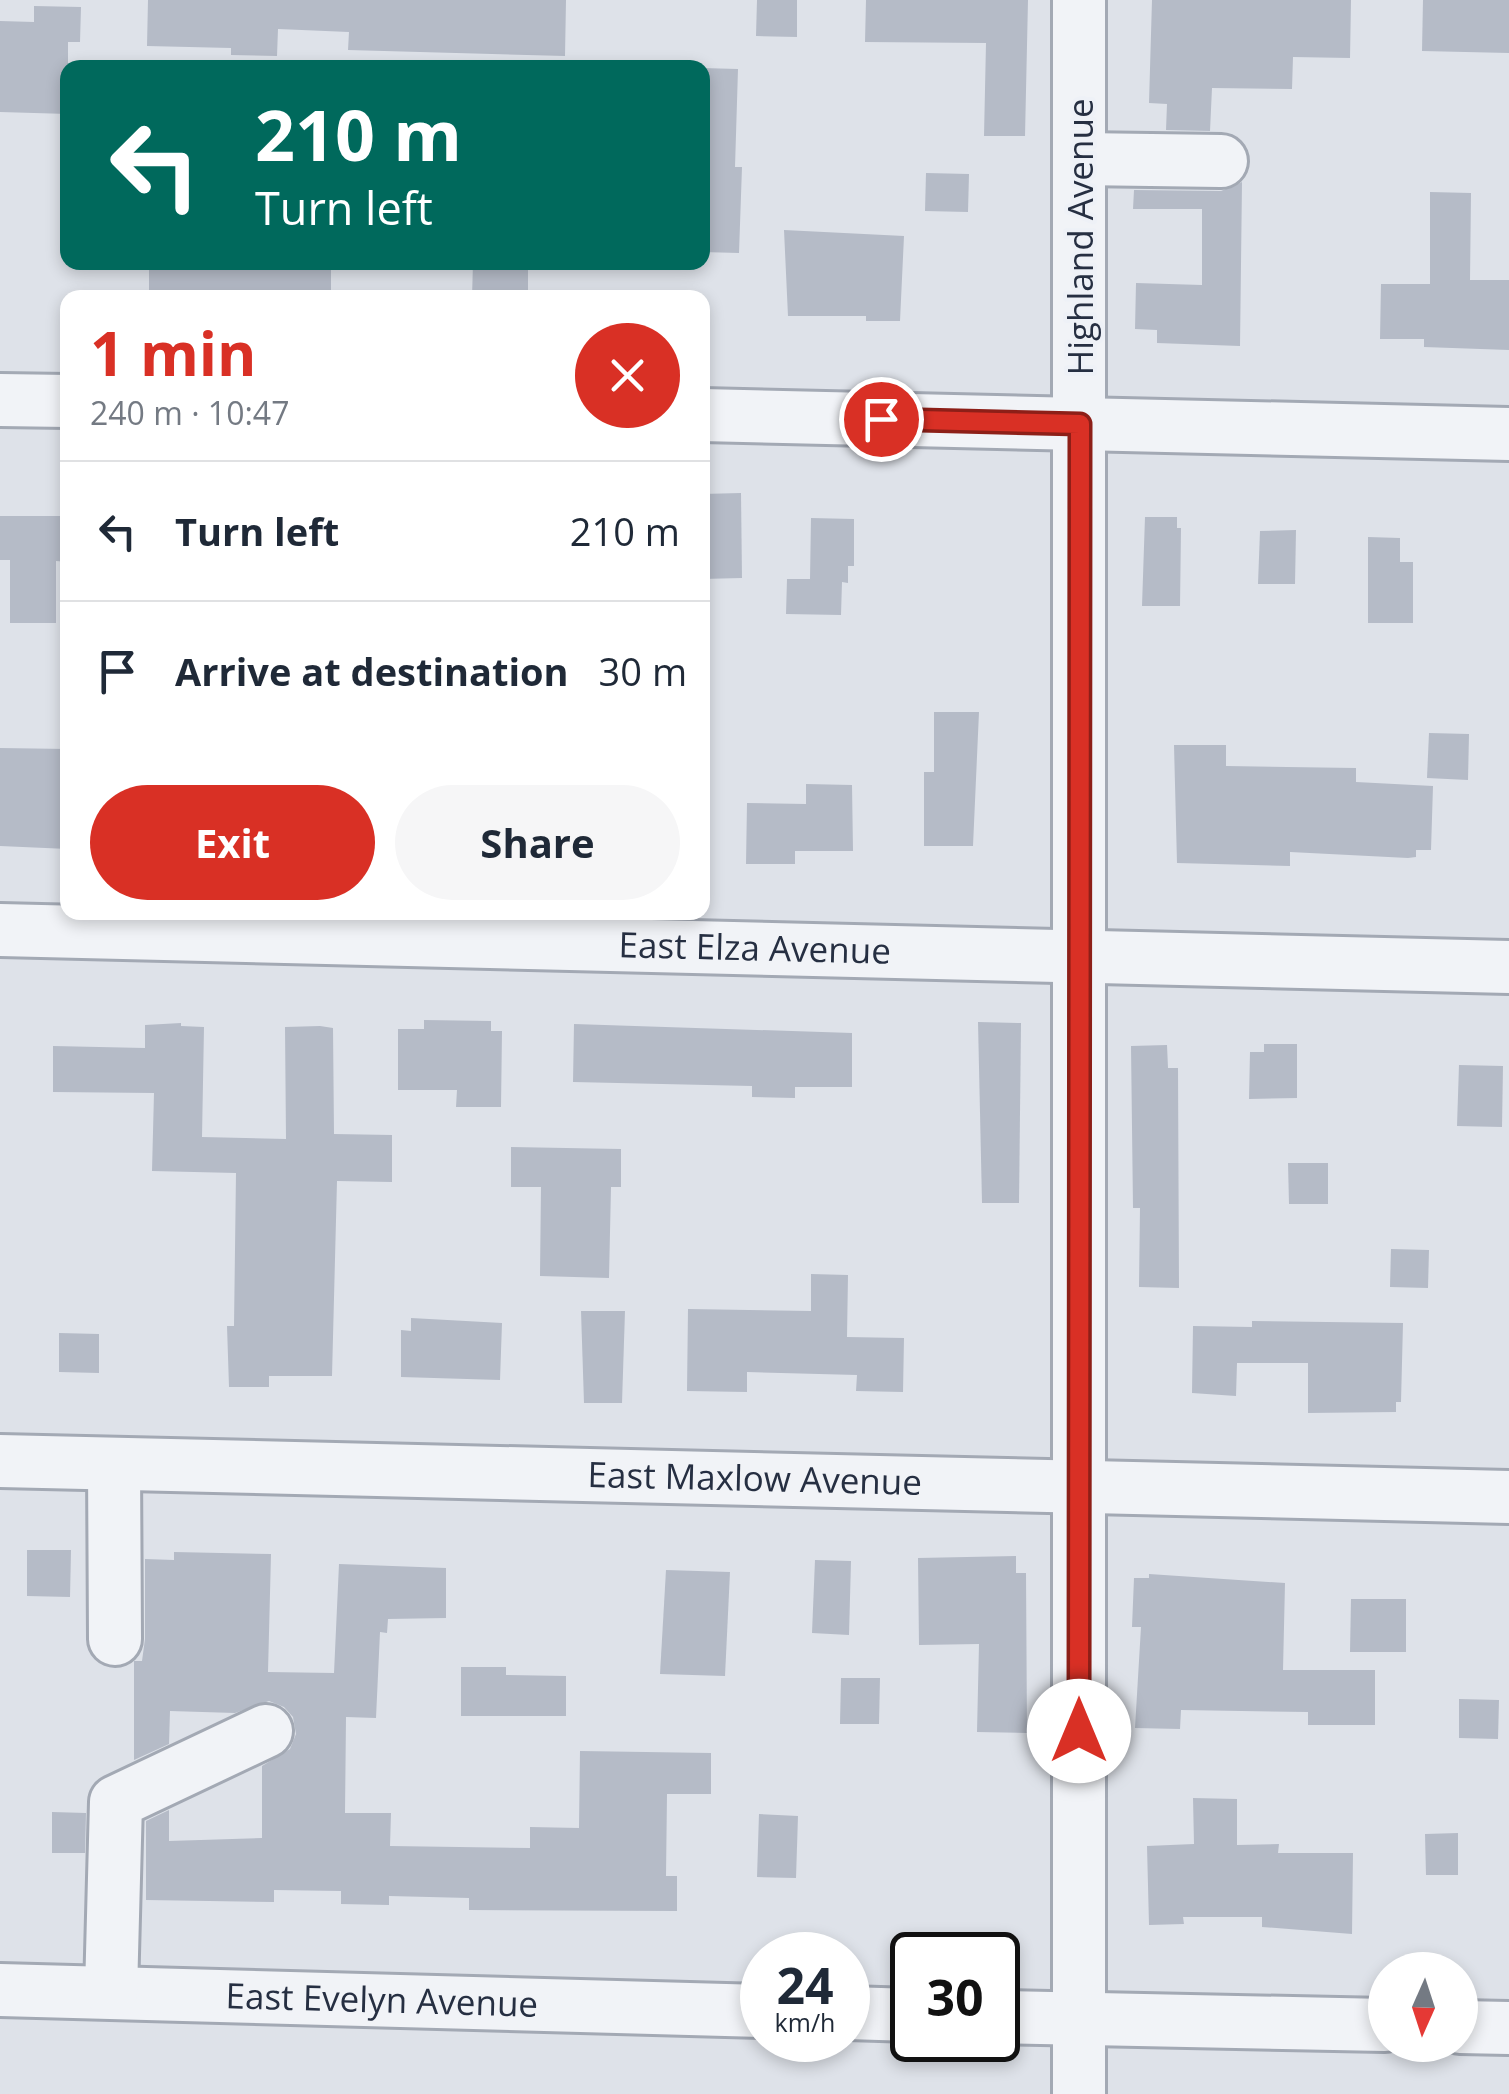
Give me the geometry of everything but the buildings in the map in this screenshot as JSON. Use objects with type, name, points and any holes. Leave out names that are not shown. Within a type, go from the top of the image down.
[{"type":"street","name":"Highland Avenue","points":[[1079,2094],[1080,0]]},
{"type":"street","points":[[1081,159],[1221,162]]},
{"type":"street","points":[[0,400],[60,401]]},
{"type":"street","points":[[710,415],[1509,434]]},
{"type":"street","name":"East Elza Avenue","points":[[0,930],[1509,967]]},
{"type":"street","name":"East Maxlow Avenue","points":[[0,1462],[1509,1497]]},
{"type":"street","points":[[114,1464],[115,1639]]},
{"type":"street","points":[[111,1992],[116,1802],[266,1731]]},
{"type":"street","name":"East Evelyn Avenue","points":[[0,1990],[740,2009]]},
{"type":"street","points":[[1020,2018],[1368,2025]]},
{"type":"street","points":[[1478,2027],[1509,2028]]},
{"type":"route","points":[[881,419],[1080,424],[1079,1731]]}]
